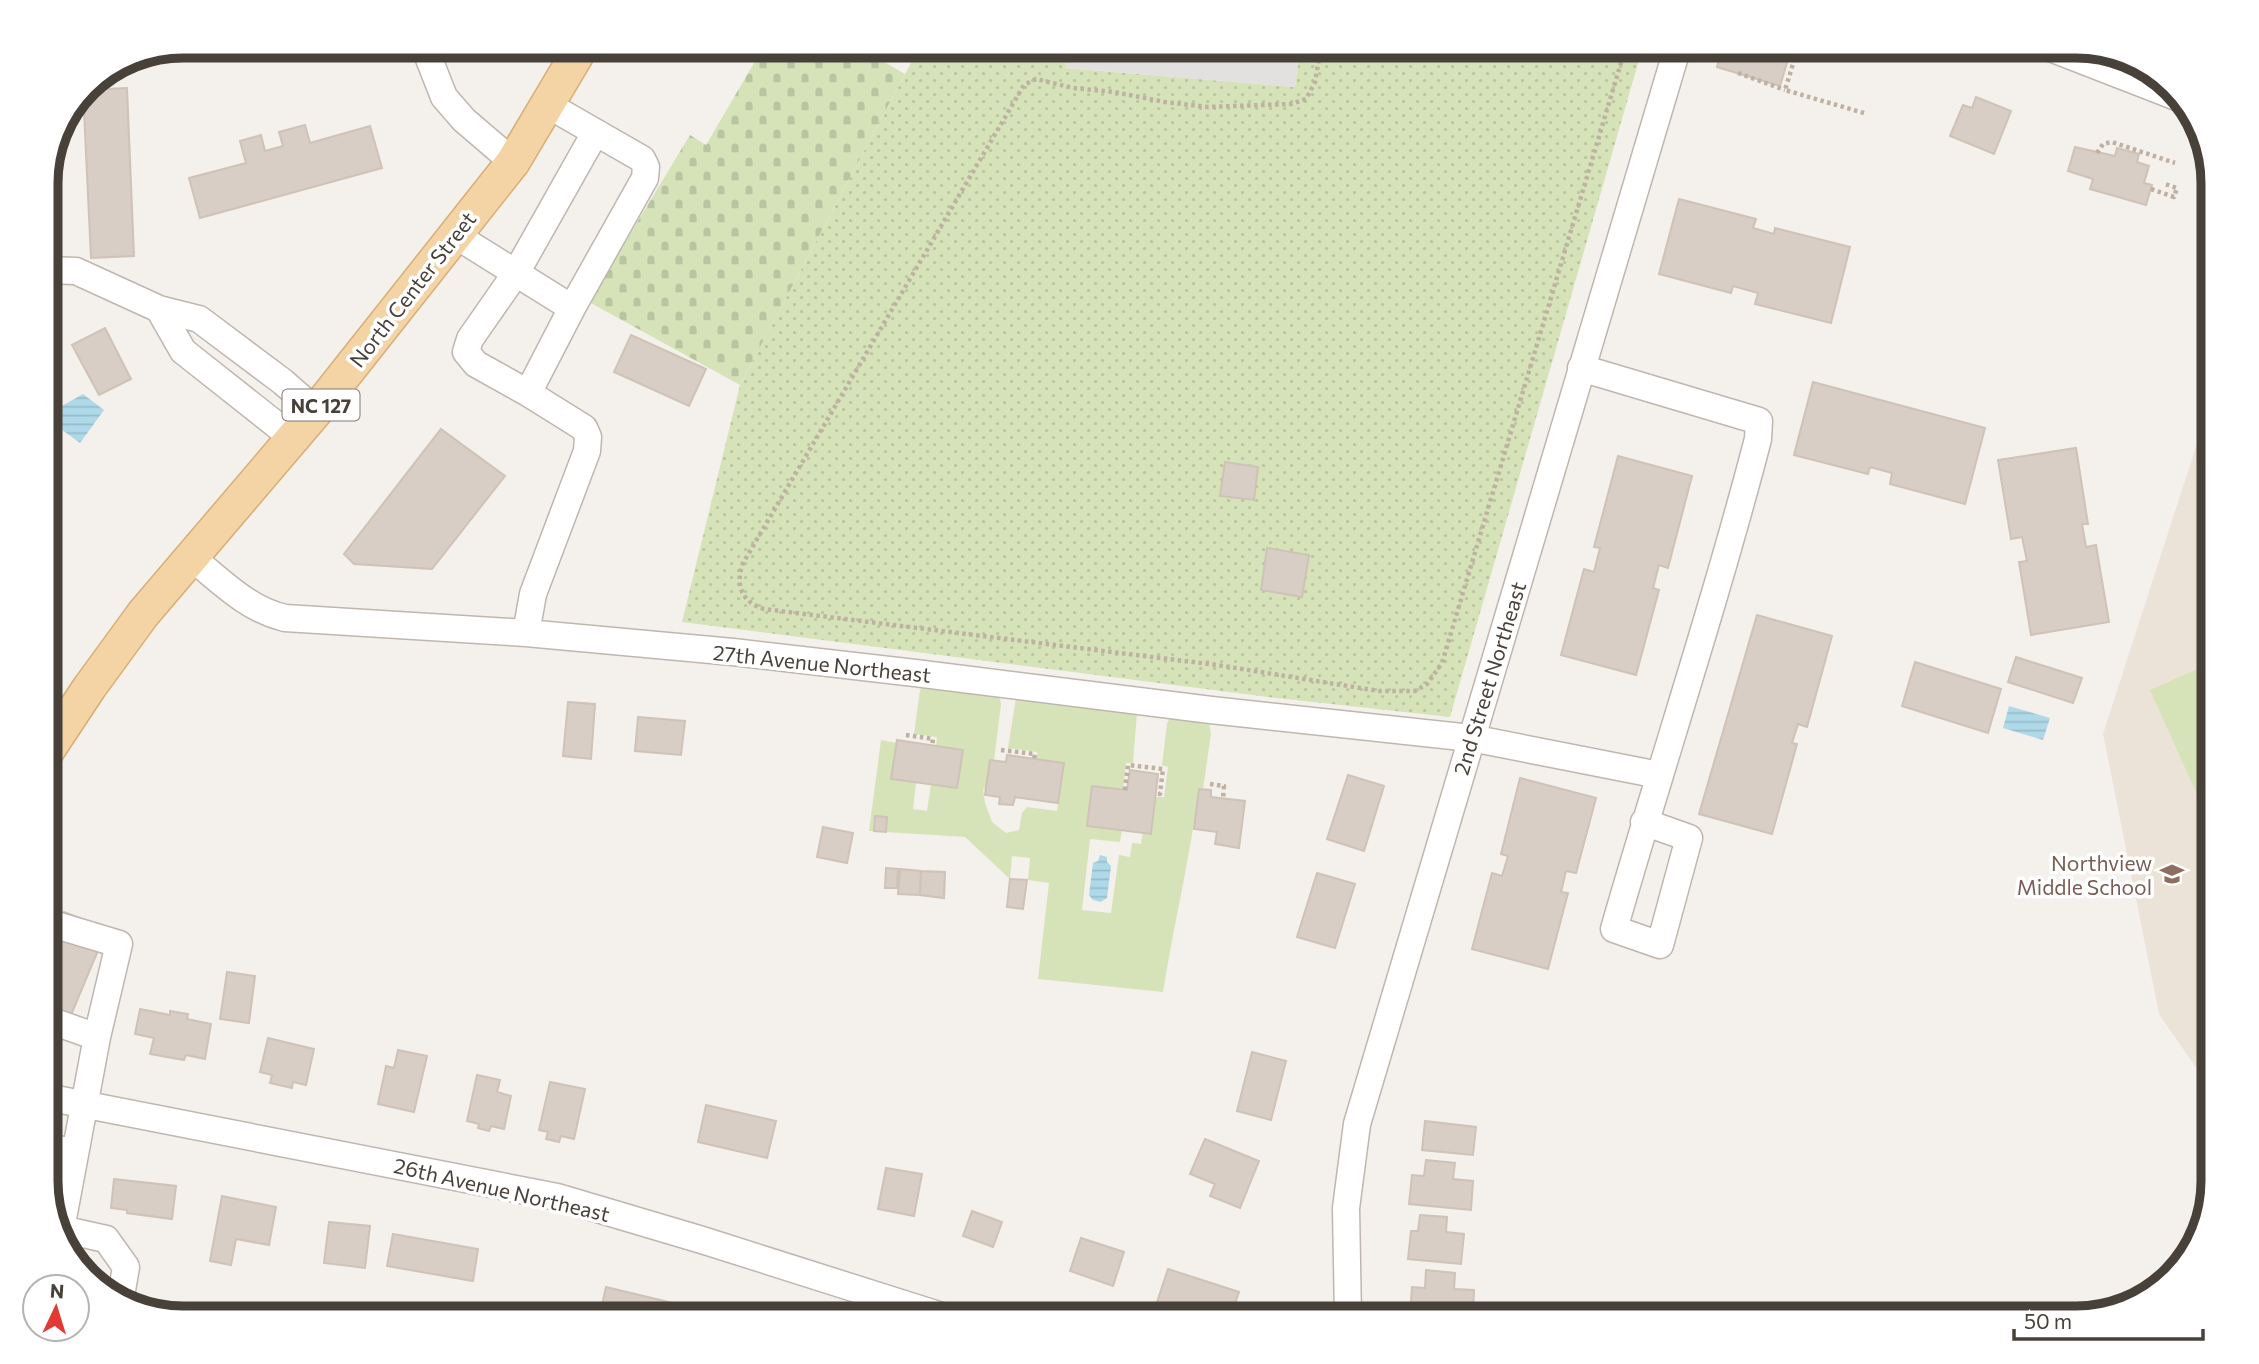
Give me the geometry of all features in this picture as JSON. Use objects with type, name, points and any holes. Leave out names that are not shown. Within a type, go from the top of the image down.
[{"type":"main road","name":"North Center Street","points":[[58,736],[117,650],[191,557],[316,411],[513,162],[575,58]]},
{"type":"street","points":[[429,58],[444,97],[464,120],[513,162]]},
{"type":"street","name":"2nd Street Northeast","points":[[1348,1306],[1346,1208],[1356,1124],[1386,1032],[1674,58]]},
{"type":"street","points":[[2076,58],[2161,91]]},
{"type":"street","points":[[528,393],[645,178],[646,167],[642,159],[548,105]]},
{"type":"street","points":[[526,633],[534,594],[587,452],[588,437],[584,428],[476,363],[466,352],[470,339],[516,273],[595,133]]},
{"type":"street","points":[[455,235],[572,308]]},
{"type":"street","points":[[58,270],[76,271],[159,309],[199,319],[283,382],[316,411]]},
{"type":"street","points":[[159,309],[183,351],[293,438]]},
{"type":"street","points":[[183,351],[199,319]]},
{"type":"street","points":[[1581,368],[1759,421],[1758,439],[1742,500],[1644,822]]},
{"type":"street","name":"27th Avenue Northeast","points":[[191,557],[248,604],[285,618],[526,633],[759,655],[1471,738],[1659,775]]},
{"type":"street","points":[[58,926],[119,944],[97,1037],[75,1152],[61,1207]]},
{"type":"street","points":[[58,1023],[97,1037]]},
{"type":"street","name":"26th Avenue Northeast","points":[[58,1100],[557,1198],[702,1240],[910,1306]]},
{"type":"street","points":[[58,1149],[75,1152]]},
{"type":"street","points":[[64,1220],[106,1239],[126,1267],[122,1291]]},
{"type":"path","points":[[1319,58],[1315,82],[1306,99],[1291,104],[1208,107],[1073,88],[1036,79],[1024,85],[743,563],[739,586],[747,601],[764,608],[1217,665],[1379,691],[1415,691],[1427,684],[1442,663],[1622,58]]},
{"type":"path","points":[[1785,90],[1793,58]]},
{"type":"path","points":[[1738,73],[1864,113]]},
{"type":"path","points":[[2097,153],[2100,146],[2109,142],[2175,163]]},
{"type":"path","points":[[2151,189],[2174,197],[2176,188],[2165,184]]},
{"type":"path","points":[[906,735],[933,738],[933,745]]},
{"type":"path","points":[[1001,750],[1035,754],[1034,759]]},
{"type":"path","points":[[1125,790],[1128,765],[1163,769],[1160,794],[1156,793]]},
{"type":"path","points":[[1210,785],[1224,786],[1223,799]]},
{"type":"shaded area","points":[[1065,58],[1299,58],[1295,87],[1065,68]]},
{"type":"shaded area","name":"Northview Middle School","points":[[2201,431],[2201,1075],[2159,1014],[2103,734]]},
{"type":"green space","points":[[757,58],[877,58],[905,74],[740,385],[589,302],[690,135],[706,145]]},
{"type":"green space","points":[[914,58],[1065,58],[1065,68],[1295,87],[1299,58],[1640,58],[1450,717],[1268,697],[682,622],[740,385]]},
{"type":"green space","points":[[2201,667],[2201,803],[2150,690]]},
{"type":"green space","points":[[924,684],[999,694],[1001,704],[994,761],[990,760],[986,789],[983,789],[992,822],[1006,833],[1019,830],[1022,813],[1027,807],[1057,811],[1064,763],[1037,759],[1037,752],[1008,748],[1016,698],[1137,713],[1133,763],[1126,763],[1123,789],[1092,786],[1122,830],[1120,842],[1090,839],[1082,910],[1111,913],[1119,855],[1130,857],[1132,843],[1141,844],[1143,832],[1151,833],[1155,797],[1164,797],[1168,767],[1162,765],[1170,717],[1209,722],[1211,734],[1203,789],[1199,789],[1163,992],[1038,979],[1049,883],[1028,880],[1030,858],[1012,856],[1010,879],[965,837],[886,832],[886,817],[875,816],[874,831],[869,831],[881,740],[897,743],[891,779],[916,783],[913,809],[927,811],[931,784],[957,788],[963,750],[936,746],[937,737],[914,734],[920,690]]},
{"type":"water","points":[[83,394],[104,410],[80,443],[58,427],[58,408]]},
{"type":"water","points":[[2009,706],[2050,718],[2043,740],[2003,728]]},
{"type":"water","points":[[1100,855],[1107,857],[1111,866],[1107,898],[1101,902],[1093,900],[1089,895],[1093,863],[1098,861]]},
{"type":"building","points":[[1720,58],[1788,58],[1780,86],[1717,67]]},
{"type":"building","points":[[127,88],[134,256],[91,258],[84,107],[100,89]]},
{"type":"building","points":[[1976,97],[2011,111],[1994,154],[1950,136],[1963,105],[1972,108]]},
{"type":"building","points":[[305,125],[310,143],[370,126],[382,168],[200,218],[189,178],[246,163],[240,141],[261,135],[265,151],[283,146],[279,132]]},
{"type":"building","points":[[2075,147],[2115,156],[2117,148],[2139,154],[2137,162],[2149,166],[2144,183],[2152,185],[2146,205],[2090,189],[2093,179],[2068,171]]},
{"type":"building","points":[[1679,199],[1756,219],[1753,228],[1774,234],[1775,228],[1850,247],[1831,323],[1755,304],[1758,293],[1733,286],[1731,293],[1659,274]]},
{"type":"building","points":[[105,328],[131,379],[99,395],[72,345]]},
{"type":"building","points":[[631,335],[706,369],[689,406],[614,372]]},
{"type":"building","points":[[1813,382],[1985,428],[1965,504],[1890,484],[1892,473],[1870,467],[1868,474],[1794,455]]},
{"type":"building","points":[[441,429],[505,476],[432,569],[354,564],[344,554]]},
{"type":"building","points":[[2076,448],[2088,524],[2082,524],[2086,547],[2096,545],[2109,622],[2031,635],[2019,562],[2027,561],[2022,537],[2011,539],[1998,460]]},
{"type":"building","points":[[1618,456],[1692,476],[1668,568],[1659,565],[1653,588],[1659,590],[1636,675],[1561,655],[1584,569],[1594,572],[1600,548],[1594,547]]},
{"type":"building","points":[[1225,462],[1258,467],[1254,500],[1220,496]]},
{"type":"building","points":[[1267,548],[1309,555],[1302,597],[1261,590]]},
{"type":"building","points":[[1757,615],[1832,636],[1807,727],[1798,724],[1792,743],[1797,744],[1772,834],[1699,814]]},
{"type":"building","points":[[2016,657],[2082,678],[2073,703],[2008,682]]},
{"type":"building","points":[[1915,662],[2001,689],[1988,733],[1902,706]]},
{"type":"building","points":[[568,702],[595,704],[591,759],[563,756]]},
{"type":"building","points":[[638,717],[685,721],[681,755],[635,751]]},
{"type":"building","points":[[897,740],[963,750],[957,788],[891,779]]},
{"type":"building","points":[[1007,755],[1064,763],[1058,803],[1015,797],[1013,805],[999,804],[1000,797],[985,795],[990,760],[1006,762]]},
{"type":"building","points":[[1130,770],[1158,774],[1151,834],[1087,826],[1092,786],[1127,790]]},
{"type":"building","points":[[1348,775],[1384,786],[1364,851],[1327,839]]},
{"type":"building","points":[[1520,778],[1596,798],[1576,873],[1566,871],[1561,892],[1568,893],[1548,969],[1472,949],[1492,873],[1502,876],[1508,856],[1501,854]]},
{"type":"building","points":[[1199,789],[1211,790],[1211,797],[1245,801],[1239,848],[1215,844],[1217,832],[1194,829]]},
{"type":"building","points":[[875,816],[887,817],[886,832],[874,831]]},
{"type":"building","points":[[823,827],[853,833],[847,863],[817,857]]},
{"type":"building","points":[[886,868],[898,869],[897,888],[885,888]]},
{"type":"building","points":[[900,869],[921,871],[920,895],[898,894]]},
{"type":"building","points":[[921,871],[945,872],[944,898],[920,895]]},
{"type":"building","points":[[1317,873],[1355,884],[1335,948],[1297,937]]},
{"type":"building","points":[[1010,879],[1027,880],[1023,909],[1007,907]]},
{"type":"building","points":[[64,912],[107,929],[58,1046],[58,926]]},
{"type":"building","points":[[227,972],[255,976],[249,1023],[220,1019]]},
{"type":"building","points":[[140,1009],[170,1015],[170,1011],[188,1014],[187,1019],[211,1024],[205,1059],[186,1055],[184,1060],[150,1054],[154,1038],[135,1034]]},
{"type":"building","points":[[268,1038],[314,1049],[306,1085],[293,1082],[292,1088],[270,1083],[272,1075],[260,1072]]},
{"type":"building","points":[[398,1050],[427,1056],[414,1112],[378,1104],[386,1066],[394,1068]]},
{"type":"building","points":[[1252,1052],[1286,1061],[1271,1120],[1237,1111]]},
{"type":"building","points":[[477,1075],[500,1080],[497,1092],[511,1096],[504,1129],[491,1126],[489,1131],[478,1128],[479,1124],[467,1121]]},
{"type":"building","points":[[550,1082],[585,1089],[574,1139],[561,1136],[559,1142],[546,1139],[548,1132],[539,1130]]},
{"type":"building","points":[[706,1105],[776,1121],[767,1158],[698,1142]]},
{"type":"building","points":[[1425,1121],[1476,1127],[1473,1155],[1422,1150]]},
{"type":"building","points":[[1205,1139],[1259,1161],[1240,1208],[1210,1196],[1215,1184],[1190,1174]]},
{"type":"building","points":[[1426,1160],[1455,1163],[1453,1179],[1473,1181],[1471,1210],[1409,1204],[1412,1175],[1424,1176]]},
{"type":"building","points":[[886,1168],[922,1174],[914,1216],[878,1209]]},
{"type":"building","points":[[114,1179],[176,1186],[172,1219],[111,1208]]},
{"type":"building","points":[[222,1196],[276,1207],[269,1245],[236,1239],[231,1265],[210,1261]]},
{"type":"building","points":[[972,1211],[1002,1222],[993,1247],[963,1236]]},
{"type":"building","points":[[1420,1215],[1447,1217],[1446,1232],[1464,1234],[1461,1264],[1408,1259],[1411,1231],[1418,1231]]},
{"type":"building","points":[[329,1222],[370,1226],[365,1268],[324,1263]]},
{"type":"building","points":[[393,1234],[478,1249],[473,1281],[387,1266]]},
{"type":"building","points":[[1081,1238],[1124,1252],[1113,1286],[1070,1271]]},
{"type":"building","points":[[1168,1269],[1239,1292],[1234,1306],[1170,1306],[1157,1302]]},
{"type":"building","points":[[1426,1270],[1455,1273],[1454,1289],[1474,1290],[1473,1306],[1411,1306],[1412,1287],[1425,1288]]},
{"type":"building","points":[[606,1287],[677,1304],[676,1306],[602,1306]]},
{"type":"place","name":"Northview Middle School","points":[[2172,874]]}]
